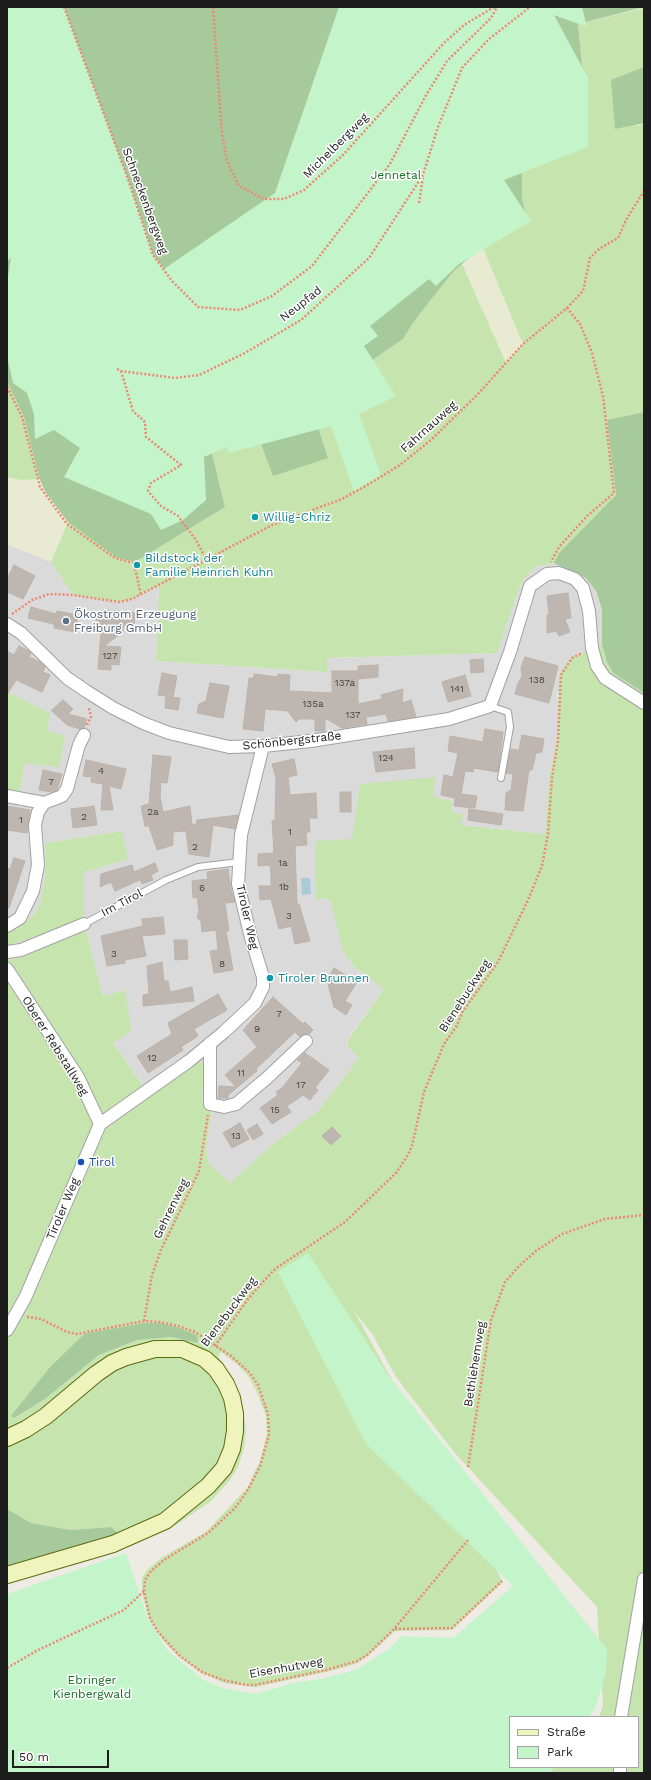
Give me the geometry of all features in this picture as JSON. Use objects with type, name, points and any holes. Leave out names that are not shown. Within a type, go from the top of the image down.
[{"type":"street","points":[[490,706],[510,652],[530,586],[547,574],[558,573],[575,579],[583,588],[589,611],[592,648],[596,666],[605,678],[644,703]]},
{"type":"street","name":"Schönbergstraße","points":[[9,621],[67,678],[113,708],[143,723],[169,733],[229,746],[263,746],[311,741],[449,719],[490,706]]},
{"type":"street","points":[[7,796],[44,803],[62,796],[68,789],[77,750],[84,735]]},
{"type":"street","name":"Tiroler Weg","points":[[7,1330],[16,1316],[100,1124],[189,1061],[254,1003],[263,987],[263,977],[251,938],[238,884],[241,835],[263,746]]},
{"type":"street","points":[[7,926],[20,918],[33,891],[38,865],[35,825],[38,812],[44,803]]},
{"type":"street","name":"Im Tirol","points":[[7,952],[21,950],[84,924]]},
{"type":"street","name":"Oberer Rebstallweg","points":[[7,969],[78,1077],[100,1124]]},
{"type":"street","points":[[210,1043],[210,1104],[224,1107],[236,1104],[267,1078],[306,1041]]},
{"type":"street","points":[[7,1438],[26,1429],[46,1416],[96,1374],[112,1364],[126,1357],[155,1350],[172,1348],[182,1349],[205,1359],[216,1369],[226,1384],[232,1398],[235,1414],[235,1431],[232,1449],[224,1468],[208,1486],[165,1521],[114,1544],[7,1575]]},
{"type":"street","points":[[621,1716],[644,1579]]},
{"type":"lane","points":[[490,706],[508,712],[510,727],[501,778]]},
{"type":"lane","name":"Im Tirol","points":[[84,924],[166,880],[191,869],[239,862]]},
{"type":"path","name":"Schneckenbergweg","points":[[64,7],[127,176],[153,254],[172,281],[198,307],[240,310],[272,296],[312,266],[390,164],[425,97],[447,61],[491,18],[498,7]]},
{"type":"path","name":"Michelbergweg","points":[[213,7],[222,134],[227,161],[239,186],[264,199],[284,199],[304,190],[343,155],[443,44],[464,25],[494,7]]},
{"type":"path","name":"Neupfad","points":[[419,203],[423,175],[438,127],[462,68],[488,39],[530,7]]},
{"type":"path","name":"Neupfad","points":[[117,369],[121,371],[174,378],[199,374],[245,353],[301,320],[369,258],[423,175]]},
{"type":"path","name":"Fahrnauweg","points":[[9,621],[13,613],[32,600],[49,594],[73,595],[119,602],[132,599],[207,561],[272,525],[342,499],[400,465],[431,440],[478,394],[523,344],[559,317],[583,291],[590,258],[599,249],[618,238],[626,220],[644,190]]},
{"type":"path","points":[[547,574],[559,547],[586,516],[614,493],[603,396],[580,324],[567,308]]},
{"type":"path","points":[[121,371],[133,412],[146,422],[146,437],[180,465],[151,483],[148,491],[161,506],[178,516],[196,540],[207,561]]},
{"type":"path","points":[[7,387],[22,417],[40,487],[67,524],[115,558],[134,563],[141,595]]},
{"type":"path","name":"Bienebuckweg","points":[[205,1359],[216,1346],[248,1299],[275,1269],[345,1222],[396,1174],[408,1155],[424,1092],[444,1044],[456,1027],[463,1011],[498,962],[528,900],[542,866],[548,834],[552,778],[558,740],[561,675],[572,658],[592,648]]},
{"type":"path","name":"Gehrenweg","points":[[144,1321],[152,1276],[161,1250],[199,1171],[210,1104]]},
{"type":"path","name":"Bethlehemweg","points":[[468,1467],[491,1320],[505,1282],[520,1265],[536,1251],[562,1234],[605,1219],[644,1215]]},
{"type":"path","points":[[7,1668],[38,1650],[124,1610],[144,1591],[145,1580],[151,1571],[164,1560],[208,1533],[235,1508],[248,1490],[267,1447],[270,1435],[268,1414],[258,1386],[242,1364],[195,1332],[160,1322],[144,1321],[77,1334],[68,1332],[41,1319],[16,1316]]},
{"type":"path","name":"Eisenhutweg","points":[[144,1591],[150,1618],[158,1632],[180,1656],[202,1672],[223,1680],[246,1685],[256,1685],[326,1670],[356,1661],[367,1655],[394,1629],[468,1540]]},
{"type":"path","points":[[394,1629],[452,1628],[502,1581]]},
{"type":"shaded area","points":[[7,544],[51,562],[73,595],[141,595],[159,586],[156,661],[327,672],[327,658],[497,653],[523,580],[535,567],[554,563],[560,564],[586,578],[596,591],[602,609],[602,645],[585,652],[557,694],[559,712],[557,740],[549,779],[545,834],[460,825],[451,812],[432,797],[436,777],[352,839],[330,899],[343,951],[353,966],[384,989],[350,1035],[347,1046],[359,1058],[318,1111],[274,1143],[230,1183],[209,1164],[206,1149],[212,1108],[206,1106],[202,1101],[205,1069],[203,1064],[197,1060],[146,1090],[113,1042],[125,990],[103,996],[86,930],[26,956],[7,960],[7,946],[53,931],[84,872],[127,859],[121,831],[46,843],[45,877],[41,900],[36,912],[29,919],[7,933],[7,791],[20,791],[25,763],[64,736],[47,731],[50,713],[7,692]]},
{"type":"green space","name":"Jennetal","points":[[7,7],[644,7],[578,24],[586,106],[522,154],[522,199],[527,218],[482,246],[453,272],[415,320],[403,339],[361,368],[309,398],[328,458],[273,476],[257,433],[211,449],[225,507],[135,562],[116,557],[68,522],[46,493],[39,478],[24,417],[7,382]]},
{"type":"green space","name":"Jennetal","points":[[7,7],[64,7],[127,176],[153,254],[164,269],[275,193],[339,7],[582,7],[587,27],[554,15],[588,78],[588,147],[504,180],[531,221],[459,264],[436,286],[429,279],[370,326],[378,336],[364,346],[396,396],[359,414],[381,475],[354,491],[331,426],[229,453],[227,447],[204,457],[206,500],[183,520],[161,530],[151,514],[64,477],[80,448],[54,430],[35,439],[34,414],[27,393],[13,383],[7,356],[7,283],[11,258],[7,261]]},
{"type":"green space","points":[[644,8],[644,67],[611,81],[637,126],[644,123],[644,412],[607,420],[616,495],[559,553],[554,563],[535,567],[523,580],[497,653],[327,658],[327,672],[156,661],[159,586],[132,599],[119,602],[73,595],[51,562],[68,522],[116,556],[135,562],[225,507],[211,448],[257,433],[328,457],[309,398],[361,368],[403,339],[415,320],[453,272],[462,264],[506,363],[523,344],[482,246],[527,218],[522,199],[522,154],[586,106],[578,24]]},
{"type":"green space","points":[[644,67],[644,123],[615,129],[611,80]]},
{"type":"green space","points":[[482,246],[523,344],[506,364],[462,264]]},
{"type":"green space","points":[[7,382],[24,417],[38,479],[21,480],[7,477]]},
{"type":"green space","points":[[644,412],[644,693],[613,673],[607,662],[602,645],[602,609],[596,591],[586,578],[554,563],[559,553],[616,495],[607,420]]},
{"type":"green space","points":[[7,477],[21,480],[39,478],[46,492],[68,522],[51,562],[7,544]]},
{"type":"green space","points":[[602,645],[607,662],[613,673],[644,693],[644,1773],[440,1773],[509,1718],[509,1768],[639,1768],[639,1716],[599,1716],[603,1705],[597,1607],[453,1451],[396,1377],[373,1335],[354,1311],[503,1582],[452,1630],[395,1631],[368,1656],[356,1664],[255,1687],[224,1683],[201,1673],[179,1657],[166,1644],[149,1619],[142,1593],[142,1578],[147,1570],[161,1558],[206,1532],[247,1488],[260,1461],[267,1433],[266,1416],[256,1390],[248,1376],[237,1364],[221,1352],[218,1356],[232,1377],[243,1407],[246,1431],[244,1448],[238,1467],[229,1481],[210,1502],[170,1529],[77,1563],[7,1584],[7,1567],[110,1527],[71,1530],[31,1523],[7,1509],[7,960],[26,956],[86,930],[103,996],[125,990],[131,1031],[113,1043],[146,1090],[197,1060],[203,1064],[205,1069],[202,1101],[206,1106],[212,1108],[206,1149],[209,1164],[230,1183],[274,1143],[318,1111],[359,1058],[347,1046],[349,1038],[384,989],[353,966],[343,951],[330,899],[316,899],[315,841],[352,839],[360,784],[436,777],[433,797],[452,801],[451,812],[464,814],[460,825],[545,834],[549,779],[557,740],[559,675],[571,657]],"holes":[[[84,1334],[197,1335],[198,1343],[171,1337],[137,1340],[99,1355],[45,1399],[14,1418],[12,1416],[50,1367]]]},
{"type":"green space","points":[[7,692],[50,713],[47,731],[65,736],[59,767],[25,763],[20,791],[7,791]]},
{"type":"green space","points":[[122,831],[128,859],[84,872],[84,917],[53,931],[7,946],[7,933],[29,919],[36,912],[41,900],[45,877],[46,843]]},
{"type":"green space","name":"Ebringer Kienbergwald","points":[[308,1253],[388,1375],[607,1649],[606,1672],[595,1709],[590,1716],[509,1716],[509,1768],[554,1768],[550,1773],[7,1773],[7,1594],[126,1553],[148,1619],[168,1651],[202,1679],[223,1688],[255,1694],[293,1683],[325,1678],[355,1670],[389,1649],[402,1636],[453,1638],[513,1586],[366,1444],[278,1272]]},
{"type":"green space","points":[[144,1323],[160,1323],[176,1327],[197,1335],[198,1343],[171,1337],[137,1340],[99,1355],[45,1399],[14,1418],[11,1416],[50,1367],[84,1334]]},
{"type":"green space","points":[[7,1509],[31,1523],[71,1530],[111,1527],[119,1534],[7,1567]]},
{"type":"water","points":[[301,878],[310,878],[311,894],[302,895]]},
{"type":"building","points":[[14,565],[35,576],[23,599],[7,592],[7,579]]},
{"type":"building","points":[[568,593],[571,618],[565,619],[570,632],[559,636],[556,631],[547,633],[547,615],[549,614],[547,596]]},
{"type":"building","points":[[31,607],[56,614],[57,611],[78,615],[75,632],[54,628],[54,624],[28,618]]},
{"type":"building","points":[[107,610],[135,613],[134,627],[123,626],[123,632],[104,646],[121,647],[119,665],[111,664],[111,670],[98,669],[101,633],[95,633],[97,614],[106,615]]},
{"type":"building","points":[[19,646],[29,651],[31,653],[29,657],[40,662],[45,667],[43,672],[50,675],[42,692],[16,680],[7,695],[7,651],[14,655]]},
{"type":"building","points":[[525,657],[558,666],[549,703],[515,694],[522,676],[521,668]]},
{"type":"building","points":[[483,659],[484,672],[471,673],[470,660]]},
{"type":"building","points":[[378,665],[378,677],[358,679],[358,666]]},
{"type":"building","points":[[332,671],[358,671],[358,704],[382,699],[381,695],[403,689],[402,703],[411,700],[416,717],[388,721],[386,714],[366,717],[367,724],[342,728],[325,718],[325,731],[315,731],[315,719],[299,719],[296,722],[288,711],[265,709],[263,731],[243,729],[249,678],[254,678],[254,674],[278,677],[278,674],[290,675],[289,691],[332,693]]},
{"type":"building","points":[[162,673],[177,676],[173,697],[158,695]]},
{"type":"building","points":[[465,675],[471,696],[448,702],[442,682]]},
{"type":"building","points":[[210,683],[229,686],[223,718],[197,713],[199,704],[206,701]]},
{"type":"building","points":[[166,697],[180,698],[178,710],[165,708]]},
{"type":"building","points":[[63,700],[73,709],[68,714],[87,719],[84,728],[80,729],[67,725],[51,710]]},
{"type":"building","points":[[485,729],[503,732],[498,772],[474,768],[473,772],[465,771],[461,794],[477,796],[475,808],[454,806],[455,798],[441,795],[444,775],[453,777],[458,753],[448,751],[450,736],[483,742]]},
{"type":"building","points":[[522,735],[544,739],[542,752],[536,753],[532,770],[529,770],[523,811],[505,810],[506,793],[511,790],[513,774],[506,773],[511,749],[519,750]]},
{"type":"building","points":[[414,748],[415,768],[376,772],[373,752]]},
{"type":"building","points":[[153,755],[171,757],[167,783],[161,782],[160,796],[163,812],[190,806],[192,825],[199,823],[196,822],[197,820],[238,815],[235,829],[213,825],[209,857],[189,854],[186,831],[173,832],[173,845],[157,850],[149,826],[145,826],[141,806],[149,804]]},
{"type":"building","points":[[294,759],[297,775],[288,777],[290,795],[316,793],[317,818],[309,818],[310,832],[306,832],[307,845],[295,846],[297,904],[299,904],[310,941],[295,944],[291,926],[279,929],[271,899],[260,900],[259,886],[271,886],[271,875],[270,865],[258,866],[258,854],[274,853],[272,821],[275,820],[276,778],[272,764]]},
{"type":"building","points":[[86,760],[126,769],[121,789],[109,786],[113,810],[101,810],[103,784],[91,782],[92,777],[83,776]]},
{"type":"building","points":[[43,770],[62,774],[57,790],[52,792],[39,790]]},
{"type":"building","points":[[340,792],[351,792],[351,812],[340,812]]},
{"type":"building","points":[[7,806],[30,810],[27,833],[7,830]]},
{"type":"building","points":[[94,806],[97,825],[73,828],[71,809]]},
{"type":"building","points":[[469,809],[503,814],[501,825],[468,820]]},
{"type":"building","points":[[14,858],[25,861],[9,908],[7,908],[7,868],[10,869]]},
{"type":"building","points":[[155,863],[158,871],[151,875],[153,880],[142,884],[140,880],[115,891],[111,882],[100,887],[101,874],[132,865],[134,872]]},
{"type":"building","points":[[228,869],[231,890],[235,902],[225,903],[229,931],[226,931],[233,970],[214,973],[210,951],[218,950],[216,930],[202,932],[201,921],[197,918],[199,911],[197,897],[193,898],[192,881],[208,879],[207,872]]},
{"type":"building","points":[[163,917],[165,934],[142,936],[146,956],[125,960],[125,963],[107,966],[101,936],[143,926],[142,919]]},
{"type":"building","points":[[174,940],[187,940],[188,959],[175,960]]},
{"type":"building","points":[[162,962],[164,981],[168,981],[170,992],[192,987],[194,1001],[143,1006],[143,995],[149,994],[147,966]]},
{"type":"building","points":[[334,968],[357,982],[345,1001],[352,1005],[346,1015],[334,1007],[327,980]]},
{"type":"building","points":[[218,994],[227,1010],[194,1029],[198,1036],[181,1047],[183,1050],[148,1073],[137,1056],[172,1034],[168,1023]]},
{"type":"building","points":[[273,997],[303,1024],[305,1022],[313,1030],[309,1034],[304,1034],[300,1037],[295,1032],[256,1069],[257,1071],[228,1095],[228,1098],[218,1098],[219,1086],[236,1087],[225,1075],[257,1047],[243,1030]]},
{"type":"building","points":[[305,1053],[329,1070],[315,1088],[318,1090],[310,1100],[303,1095],[287,1106],[291,1112],[272,1124],[260,1108],[278,1095],[276,1092],[282,1088],[302,1063],[297,1060]]},
{"type":"building","points":[[240,1123],[249,1139],[232,1148],[223,1133]]},
{"type":"building","points":[[257,1124],[263,1134],[253,1140],[247,1130]]},
{"type":"building","points":[[332,1127],[341,1136],[331,1145],[322,1136]]},
{"type":"place","name":"Willig-Chriz","points":[[255,517]]},
{"type":"place","name":"Bildstock der Familie Heinrich Kuhn","points":[[137,565]]},
{"type":"place","name":"Ökostrom Erzeugung Freiburg GmbH","points":[[66,621]]},
{"type":"place","name":"Tiroler Brunnen","points":[[270,978]]},
{"type":"place","name":"Tirol","points":[[81,1162]]}]
